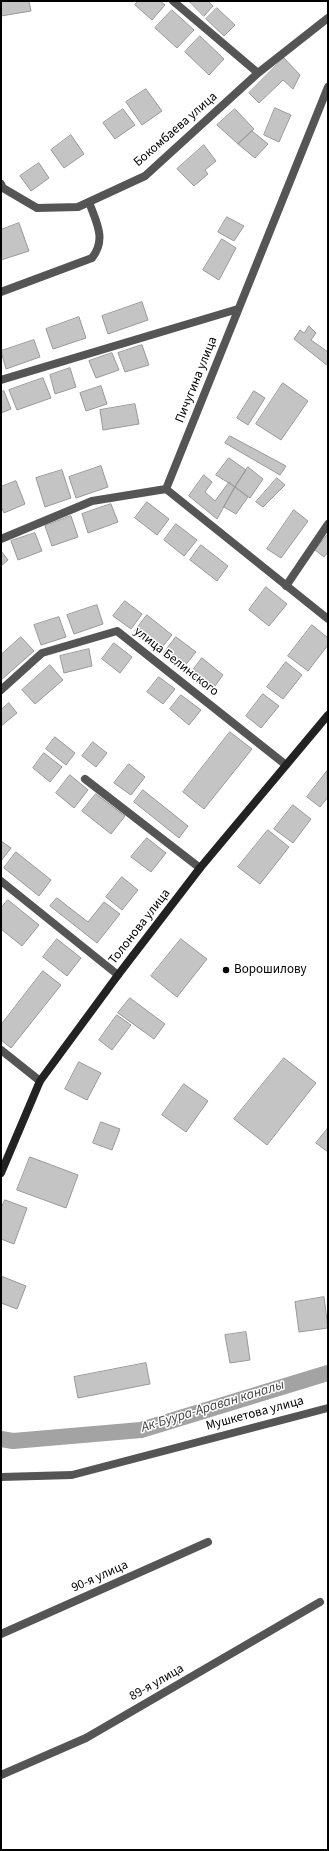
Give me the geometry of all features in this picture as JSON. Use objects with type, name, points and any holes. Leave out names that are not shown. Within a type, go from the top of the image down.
[{"type":"main road","name":"Толонова улица","points":[[1,1173],[40,1081],[118,975],[200,868],[328,715]]},
{"type":"street","points":[[173,1],[258,73]]},
{"type":"street","name":"Бокомбаева улица","points":[[1,184],[3,188],[37,208],[78,207],[145,176],[258,73],[328,18]]},
{"type":"street","name":"Пичугина улица","points":[[166,489],[328,87]]},
{"type":"street","points":[[1,292],[92,258],[98,250],[101,238],[89,202]]},
{"type":"street","points":[[1,380],[238,309]]},
{"type":"street","points":[[1,540],[92,501],[166,489],[328,619]]},
{"type":"street","points":[[286,586],[328,524]]},
{"type":"street","name":"улица Белинского","points":[[1,690],[42,653],[117,631],[286,765]]},
{"type":"street","points":[[85,779],[200,868]]},
{"type":"street","points":[[1,882],[118,975]]},
{"type":"street","points":[[1,1050],[40,1081]]},
{"type":"street","name":"Мушкетова улица","points":[[1,1477],[72,1475],[328,1408]]},
{"type":"street","name":"90-я улица","points":[[1,1634],[208,1542]]},
{"type":"street","name":"89-я улица","points":[[1,1775],[86,1738],[320,1602]]},
{"type":"building","points":[[1,1],[29,1],[31,11],[1,16]]},
{"type":"building","points":[[138,1],[160,1],[165,5],[152,20],[135,5]]},
{"type":"building","points":[[189,1],[208,1],[213,6],[204,16]]},
{"type":"building","points":[[217,8],[235,25],[224,36],[206,19]]},
{"type":"building","points":[[172,10],[194,30],[177,48],[155,28]]},
{"type":"building","points":[[200,36],[224,59],[209,75],[185,52]]},
{"type":"building","points":[[284,58],[300,75],[293,89],[283,80],[259,103],[249,93]]},
{"type":"building","points":[[146,89],[162,111],[142,125],[126,102]]},
{"type":"building","points":[[275,108],[291,115],[279,142],[264,135]]},
{"type":"building","points":[[123,109],[135,125],[115,139],[103,123]]},
{"type":"building","points":[[235,109],[254,129],[238,144],[217,125]]},
{"type":"building","points":[[252,131],[268,144],[255,158],[238,144]]},
{"type":"building","points":[[71,135],[84,154],[64,168],[51,150]]},
{"type":"building","points":[[204,145],[216,161],[205,170],[208,174],[194,186],[177,169]]},
{"type":"building","points":[[39,163],[49,178],[31,191],[20,176]]},
{"type":"building","points":[[227,217],[244,226],[234,241],[218,232]]},
{"type":"building","points":[[19,223],[29,251],[1,260],[1,230]]},
{"type":"building","points":[[222,239],[236,248],[219,280],[203,270]]},
{"type":"building","points":[[142,302],[148,320],[108,334],[102,316]]},
{"type":"building","points":[[79,317],[86,338],[53,349],[46,329]]},
{"type":"building","points":[[309,326],[316,333],[311,340],[328,352],[328,366],[294,339],[300,330],[304,333]]},
{"type":"building","points":[[34,340],[40,357],[6,369],[1,351]]},
{"type":"building","points":[[142,345],[149,365],[125,372],[118,353]]},
{"type":"building","points":[[112,353],[119,370],[96,378],[89,361]]},
{"type":"building","points":[[70,368],[76,387],[55,394],[50,375]]},
{"type":"building","points":[[43,378],[51,398],[17,410],[9,390]]},
{"type":"building","points":[[283,383],[308,401],[281,440],[256,424]]},
{"type":"building","points":[[101,386],[107,404],[86,411],[80,393]]},
{"type":"building","points":[[4,391],[11,409],[1,413],[1,392]]},
{"type":"building","points":[[254,391],[265,398],[248,425],[237,418]]},
{"type":"building","points":[[135,404],[139,424],[103,430],[100,410]]},
{"type":"building","points":[[230,436],[286,466],[280,475],[225,443]]},
{"type":"building","points":[[229,458],[246,470],[235,487],[216,475]]},
{"type":"building","points":[[101,466],[108,487],[76,498],[69,477]]},
{"type":"building","points":[[248,467],[263,479],[250,498],[235,487]]},
{"type":"building","points":[[62,470],[71,498],[45,507],[36,478]]},
{"type":"building","points":[[204,475],[212,482],[205,492],[215,501],[229,482],[235,487],[217,519],[189,496]]},
{"type":"building","points":[[277,478],[285,485],[263,507],[256,502]]},
{"type":"building","points":[[16,481],[25,504],[4,513],[1,506],[1,487]]},
{"type":"building","points":[[235,487],[248,497],[236,514],[224,507]]},
{"type":"building","points":[[147,502],[169,519],[157,535],[135,518]]},
{"type":"building","points":[[111,504],[118,522],[88,533],[82,514]]},
{"type":"building","points":[[294,510],[308,521],[281,558],[267,549]]},
{"type":"building","points":[[71,516],[78,537],[52,546],[45,526]]},
{"type":"building","points":[[176,524],[197,540],[184,556],[164,540]]},
{"type":"building","points":[[35,533],[42,551],[18,560],[11,541]]},
{"type":"building","points":[[328,534],[328,552],[324,557],[315,550]]},
{"type":"building","points":[[201,545],[228,566],[217,581],[190,560]]},
{"type":"building","points":[[1,551],[8,560],[1,566]]},
{"type":"building","points":[[266,587],[287,604],[269,626],[249,610]]},
{"type":"building","points":[[125,601],[142,614],[131,629],[113,616]]},
{"type":"building","points":[[97,605],[103,624],[74,634],[67,615]]},
{"type":"building","points":[[147,615],[172,635],[159,651],[135,631]]},
{"type":"building","points":[[59,617],[66,637],[41,645],[34,625]]},
{"type":"building","points":[[312,625],[328,638],[328,645],[308,671],[288,656]]},
{"type":"building","points":[[21,637],[34,651],[1,680],[1,655]]},
{"type":"building","points":[[176,637],[196,652],[183,668],[164,653]]},
{"type":"building","points":[[114,643],[132,657],[120,673],[102,659]]},
{"type":"building","points":[[89,649],[92,666],[64,673],[60,656]]},
{"type":"building","points":[[202,658],[223,675],[212,690],[191,673]]},
{"type":"building","points":[[286,662],[302,675],[283,699],[267,687]]},
{"type":"building","points":[[50,665],[63,680],[35,704],[22,690]]},
{"type":"building","points":[[159,677],[175,689],[163,704],[147,692]]},
{"type":"building","points":[[263,694],[279,706],[261,728],[246,716]]},
{"type":"building","points":[[181,695],[201,710],[189,725],[170,709]]},
{"type":"building","points":[[9,703],[17,713],[1,726],[1,710]]},
{"type":"building","points":[[230,732],[252,749],[204,809],[183,792]]},
{"type":"building","points":[[55,737],[75,753],[66,765],[46,749]]},
{"type":"building","points":[[93,742],[107,753],[96,767],[82,756]]},
{"type":"building","points":[[44,753],[62,767],[50,782],[33,768]]},
{"type":"building","points":[[129,764],[145,777],[131,795],[114,783]]},
{"type":"building","points":[[327,771],[328,797],[320,807],[307,797]]},
{"type":"building","points":[[70,775],[88,790],[74,808],[56,793]]},
{"type":"building","points":[[143,790],[188,826],[179,838],[134,802]]},
{"type":"building","points":[[96,794],[125,816],[111,834],[82,811]]},
{"type":"building","points":[[293,805],[311,819],[293,843],[274,829]]},
{"type":"building","points":[[268,830],[289,847],[260,884],[238,867]]},
{"type":"building","points":[[147,838],[166,853],[151,872],[131,857]]},
{"type":"building","points":[[1,841],[11,848],[1,861]]},
{"type":"building","points":[[16,852],[51,880],[39,896],[4,868]]},
{"type":"building","points":[[122,877],[138,890],[122,910],[106,897]]},
{"type":"building","points":[[57,898],[88,922],[104,902],[120,914],[97,943],[50,906]]},
{"type":"building","points":[[8,900],[39,925],[22,946],[1,929],[1,908]]},
{"type":"building","points":[[57,939],[81,958],[67,976],[43,957]]},
{"type":"building","points":[[181,939],[207,959],[177,997],[151,976]]},
{"type":"building","points":[[43,971],[61,985],[11,1048],[1,1040],[1,1025]]},
{"type":"building","points":[[130,998],[165,1024],[154,1039],[118,1013]]},
{"type":"building","points":[[117,1015],[131,1025],[112,1050],[99,1040]]},
{"type":"building","points":[[284,1058],[316,1083],[267,1145],[234,1119]]},
{"type":"building","points":[[79,1062],[101,1073],[87,1100],[65,1089]]},
{"type":"building","points":[[184,1084],[208,1101],[186,1132],[162,1115]]},
{"type":"building","points":[[101,1122],[120,1129],[112,1150],[93,1143]]},
{"type":"building","points":[[328,1128],[328,1152],[316,1143]]},
{"type":"building","points":[[30,1157],[78,1175],[66,1208],[17,1190]]},
{"type":"building","points":[[5,1200],[27,1208],[14,1244],[1,1239],[1,1209]]},
{"type":"building","points":[[1,1276],[26,1286],[17,1309],[1,1303]]},
{"type":"building","points":[[324,1297],[328,1328],[299,1332],[295,1302]]},
{"type":"building","points":[[246,1332],[250,1360],[230,1363],[225,1335]]},
{"type":"building","points":[[146,1363],[150,1384],[78,1398],[74,1377]]},
{"type":"waterway","name":"Ак-Буура-Араван каналы","points":[[1,1439],[13,1441],[141,1430],[328,1373]]},
{"type":"place","name":"Ворошилову","points":[[226,970]]}]
